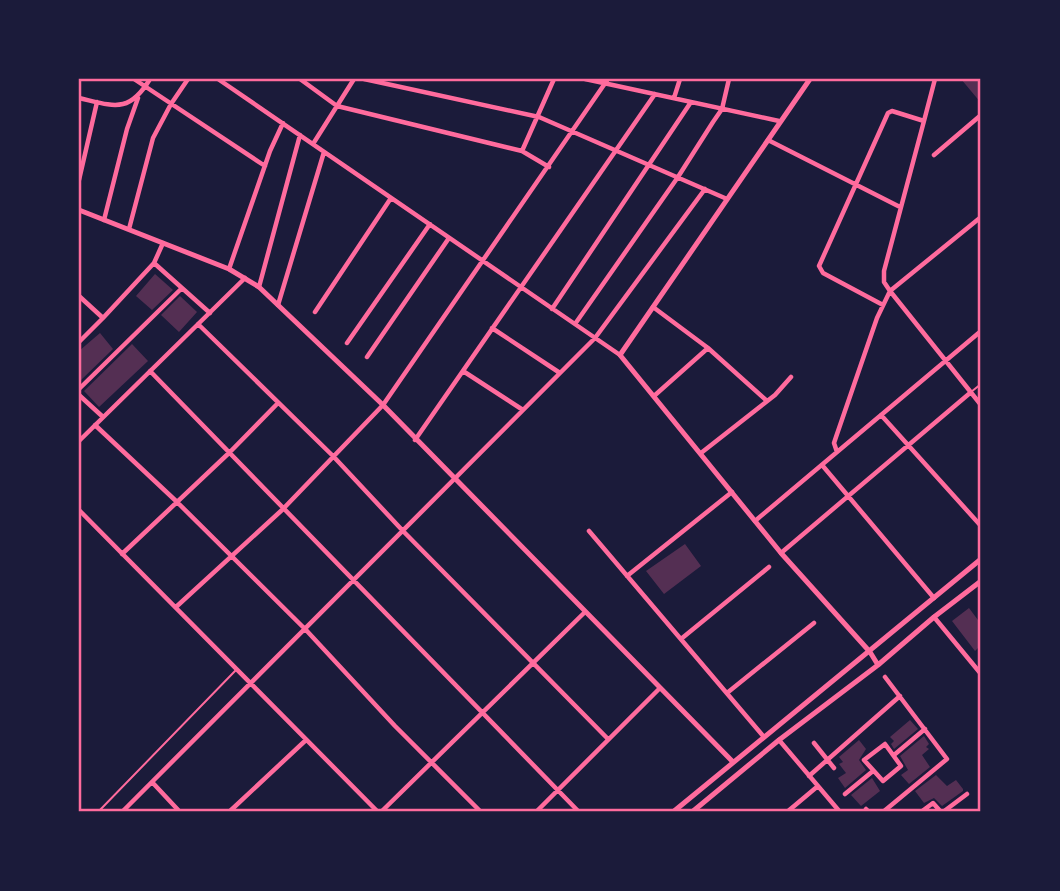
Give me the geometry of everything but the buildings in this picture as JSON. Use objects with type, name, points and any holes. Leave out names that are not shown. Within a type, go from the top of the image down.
[{"type":"street","points":[[134,79],[265,166]]},
{"type":"street","points":[[104,220],[127,129],[138,98],[150,79]]},
{"type":"street","points":[[129,229],[153,138],[188,79]]},
{"type":"street","points":[[218,79],[620,355],[781,553],[870,652],[878,665]]},
{"type":"street","points":[[300,79],[337,106],[522,151],[549,167]]},
{"type":"street","points":[[313,144],[355,79]]},
{"type":"street","points":[[364,79],[539,117],[727,198]]},
{"type":"street","points":[[522,151],[554,79]]},
{"type":"street","points":[[585,79],[608,81],[779,121]]},
{"type":"street","points":[[674,98],[680,79]]},
{"type":"street","points":[[575,324],[722,109],[729,79]]},
{"type":"street","points":[[620,355],[810,79]]},
{"type":"street","points":[[935,79],[900,207],[884,271],[884,282],[981,405]]},
{"type":"street","points":[[176,607],[282,510],[383,405],[608,81]]},
{"type":"street","points":[[415,440],[655,94]]},
{"type":"street","points":[[79,98],[113,105],[129,103],[138,98]]},
{"type":"street","points":[[79,180],[97,102]]},
{"type":"street","points":[[552,309],[691,102]]},
{"type":"street","points":[[883,305],[823,273],[819,269],[819,263],[889,111],[924,121]]},
{"type":"street","points":[[934,155],[981,115]]},
{"type":"street","points":[[229,269],[283,123]]},
{"type":"street","points":[[258,287],[300,135]]},
{"type":"street","points":[[767,140],[900,207]]},
{"type":"street","points":[[278,305],[324,152]]},
{"type":"street","points":[[122,812],[595,338],[705,189]]},
{"type":"street","points":[[315,312],[391,198]]},
{"type":"street","points":[[79,210],[229,269],[258,287],[383,405],[733,762]]},
{"type":"street","points":[[837,452],[834,443],[890,291],[981,217]]},
{"type":"street","points":[[347,343],[430,224]]},
{"type":"street","points":[[367,357],[449,238]]},
{"type":"street","points":[[79,342],[154,263],[163,243]]},
{"type":"street","points":[[154,263],[210,313]]},
{"type":"street","points":[[79,440],[245,278]]},
{"type":"street","points":[[79,389],[182,288]]},
{"type":"street","points":[[79,296],[103,318]]},
{"type":"street","points":[[653,307],[708,348],[767,401]]},
{"type":"street","points":[[198,324],[333,456],[402,531],[608,739]]},
{"type":"street","points":[[492,328],[560,373]]},
{"type":"street","points":[[755,521],[981,331]]},
{"type":"street","points":[[654,396],[708,348]]},
{"type":"street","points":[[463,370],[523,410]]},
{"type":"street","points":[[150,371],[230,452],[282,510],[355,580],[481,714],[579,812]]},
{"type":"street","points":[[701,453],[767,401],[791,377]]},
{"type":"street","points":[[781,553],[970,393]]},
{"type":"street","points":[[79,395],[103,417]]},
{"type":"street","points":[[122,554],[278,403]]},
{"type":"street","points":[[881,415],[981,526]]},
{"type":"street","points":[[95,425],[306,630],[481,812]]},
{"type":"street","points":[[822,465],[935,598]]},
{"type":"street","points":[[627,576],[733,492]]},
{"type":"street","points":[[79,510],[379,812],[585,612]]},
{"type":"street","points":[[589,531],[764,737]]},
{"type":"street","points":[[673,812],[981,559]]},
{"type":"street","points":[[681,639],[769,567]]},
{"type":"street","points":[[692,812],[981,581]]},
{"type":"street","points":[[934,617],[981,674]]},
{"type":"street","points":[[727,693],[814,623]]},
{"type":"street","points":[[883,812],[947,758],[885,677]]},
{"type":"street","points":[[536,812],[660,688]]},
{"type":"street","points":[[809,776],[900,696]]},
{"type":"street","points":[[894,755],[925,729]]},
{"type":"street","points":[[229,812],[306,740]]},
{"type":"street","points":[[779,740],[840,812]]},
{"type":"street","points":[[814,743],[834,768]]},
{"type":"street","points":[[885,744],[901,767],[882,781],[873,771],[865,759],[885,744]]},
{"type":"street","points":[[845,794],[873,771]]},
{"type":"street","points":[[152,782],[180,812]]},
{"type":"street","points":[[787,812],[818,786]]},
{"type":"street","points":[[921,812],[933,803],[942,812],[967,794]]},
{"type":"lane","points":[[970,393],[981,384]]},
{"type":"lane","points":[[97,812],[236,670]]}]
